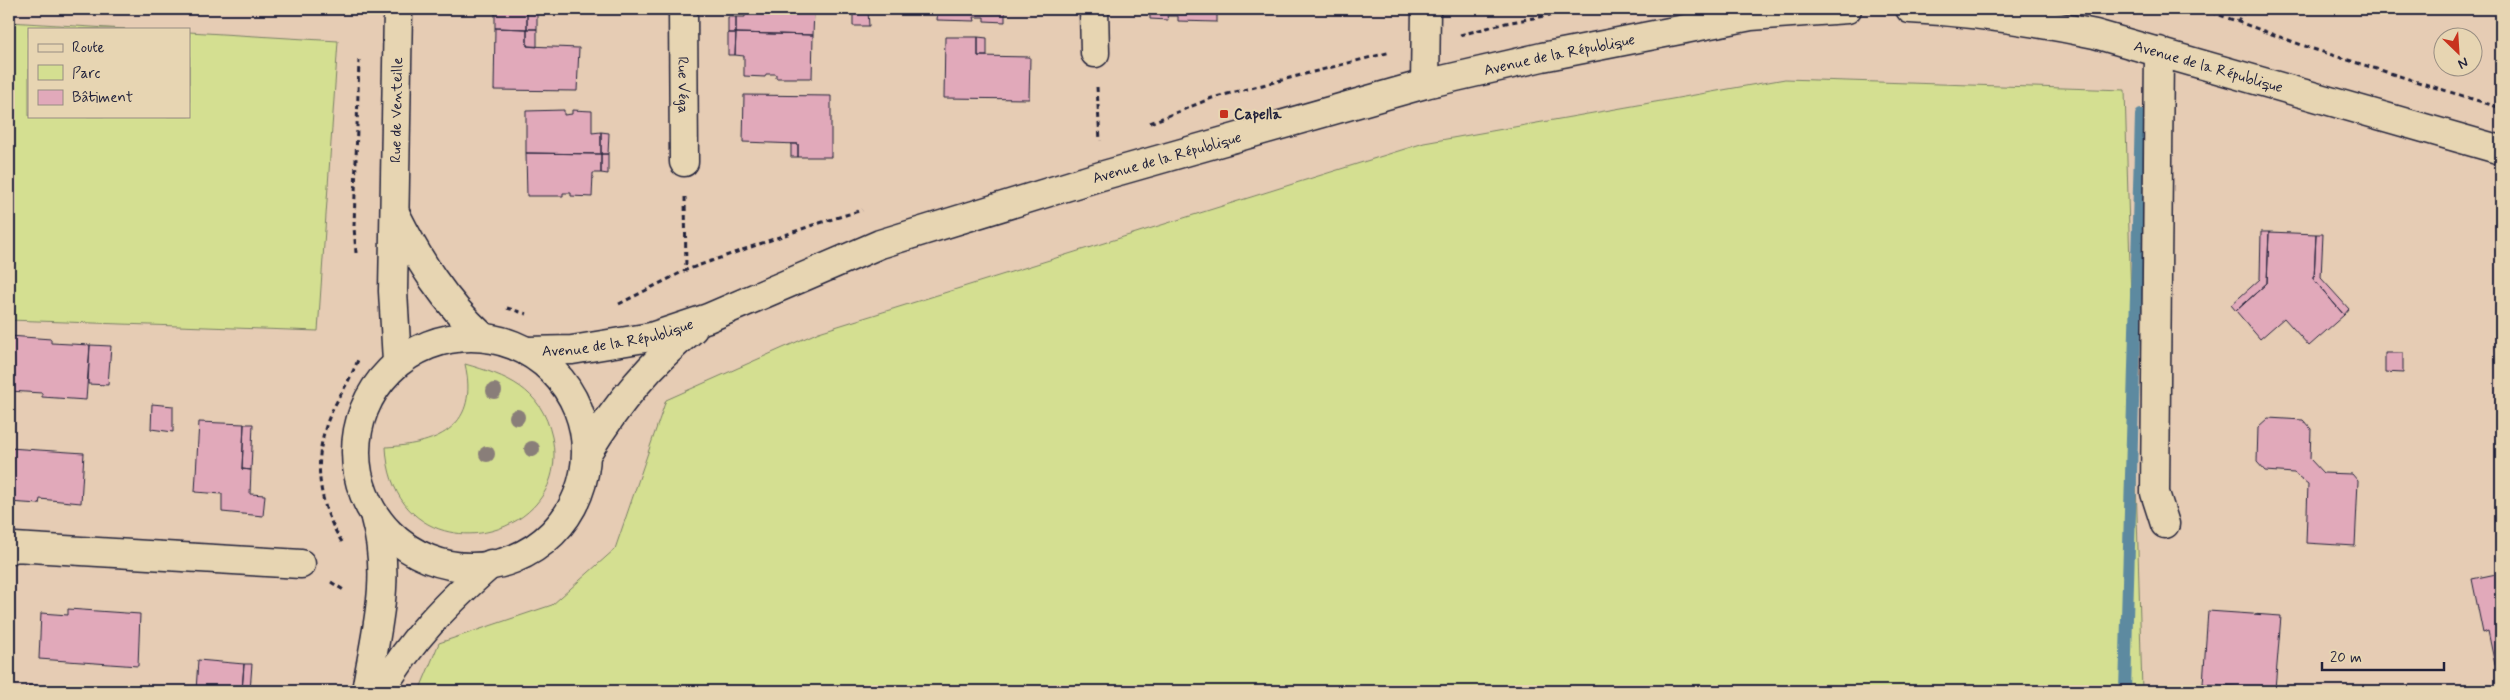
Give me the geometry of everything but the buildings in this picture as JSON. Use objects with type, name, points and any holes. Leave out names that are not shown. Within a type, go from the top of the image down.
[{"type":"street","name":"Rue de Venteille","points":[[397,362],[393,291],[398,9]]},
{"type":"street","name":"Rue Véga","points":[[683,9],[684,162]]},
{"type":"street","points":[[1094,9],[1095,53]]},
{"type":"street","points":[[1425,84],[1426,9]]},
{"type":"street","name":"Avenue de la République","points":[[527,351],[572,350],[652,337],[708,318],[880,244],[1101,176],[1425,84],[1542,57],[1751,16],[1847,9]]},
{"type":"street","name":"Avenue de la République","points":[[1910,9],[1960,11],[2029,20],[2095,34],[2501,150]]},
{"type":"street","points":[[2159,51],[2155,494],[2165,524]]},
{"type":"street","name":"Rue de Venteille","points":[[394,212],[418,259],[431,278],[457,314],[482,336]]},
{"type":"street","name":"Avenue de la République","points":[[587,452],[622,399],[648,369],[708,318]]},
{"type":"street","points":[[366,691],[383,590],[381,540],[374,516],[359,486],[354,452],[360,418],[374,388],[397,362],[437,341],[482,336],[513,344],[527,351],[541,359],[564,382],[581,415],[587,452],[580,490],[563,523],[535,548],[500,564],[463,568],[426,559],[397,542],[374,516]]},
{"type":"street","points":[[9,550],[14,547],[301,564]]},
{"type":"street","points":[[381,691],[396,665],[420,632],[448,602],[491,564]]},
{"type":"path","points":[[2203,9],[2313,49],[2501,108]]},
{"type":"path","points":[[2237,22],[2246,9]]},
{"type":"path","points":[[356,255],[354,227],[359,50]]},
{"type":"path","points":[[1095,53],[1101,176]]},
{"type":"path","points":[[684,162],[686,270]]},
{"type":"path","points":[[617,305],[632,298]]},
{"type":"path","points":[[498,305],[530,314]]},
{"type":"path","points":[[346,550],[325,509],[319,471],[320,450],[324,430],[332,411],[355,371],[360,355]]},
{"type":"green space","points":[[9,22],[108,28],[28,28],[28,118],[190,118],[190,32],[338,41],[318,331],[9,320]]},
{"type":"green space","points":[[1785,79],[2125,90],[2142,691],[419,691],[439,643],[552,605],[615,549],[666,400],[819,332],[1424,143]]},
{"type":"green space","points":[[465,364],[508,379],[531,396],[547,420],[552,437],[552,474],[537,503],[511,523],[480,533],[447,531],[418,517],[396,490],[386,447],[424,441],[439,436],[451,427],[461,416],[466,402],[468,385]]},
{"type":"waterway","points":[[2125,691],[2141,115]]},
{"type":"place","name":"Capella","points":[[1224,114]]}]
